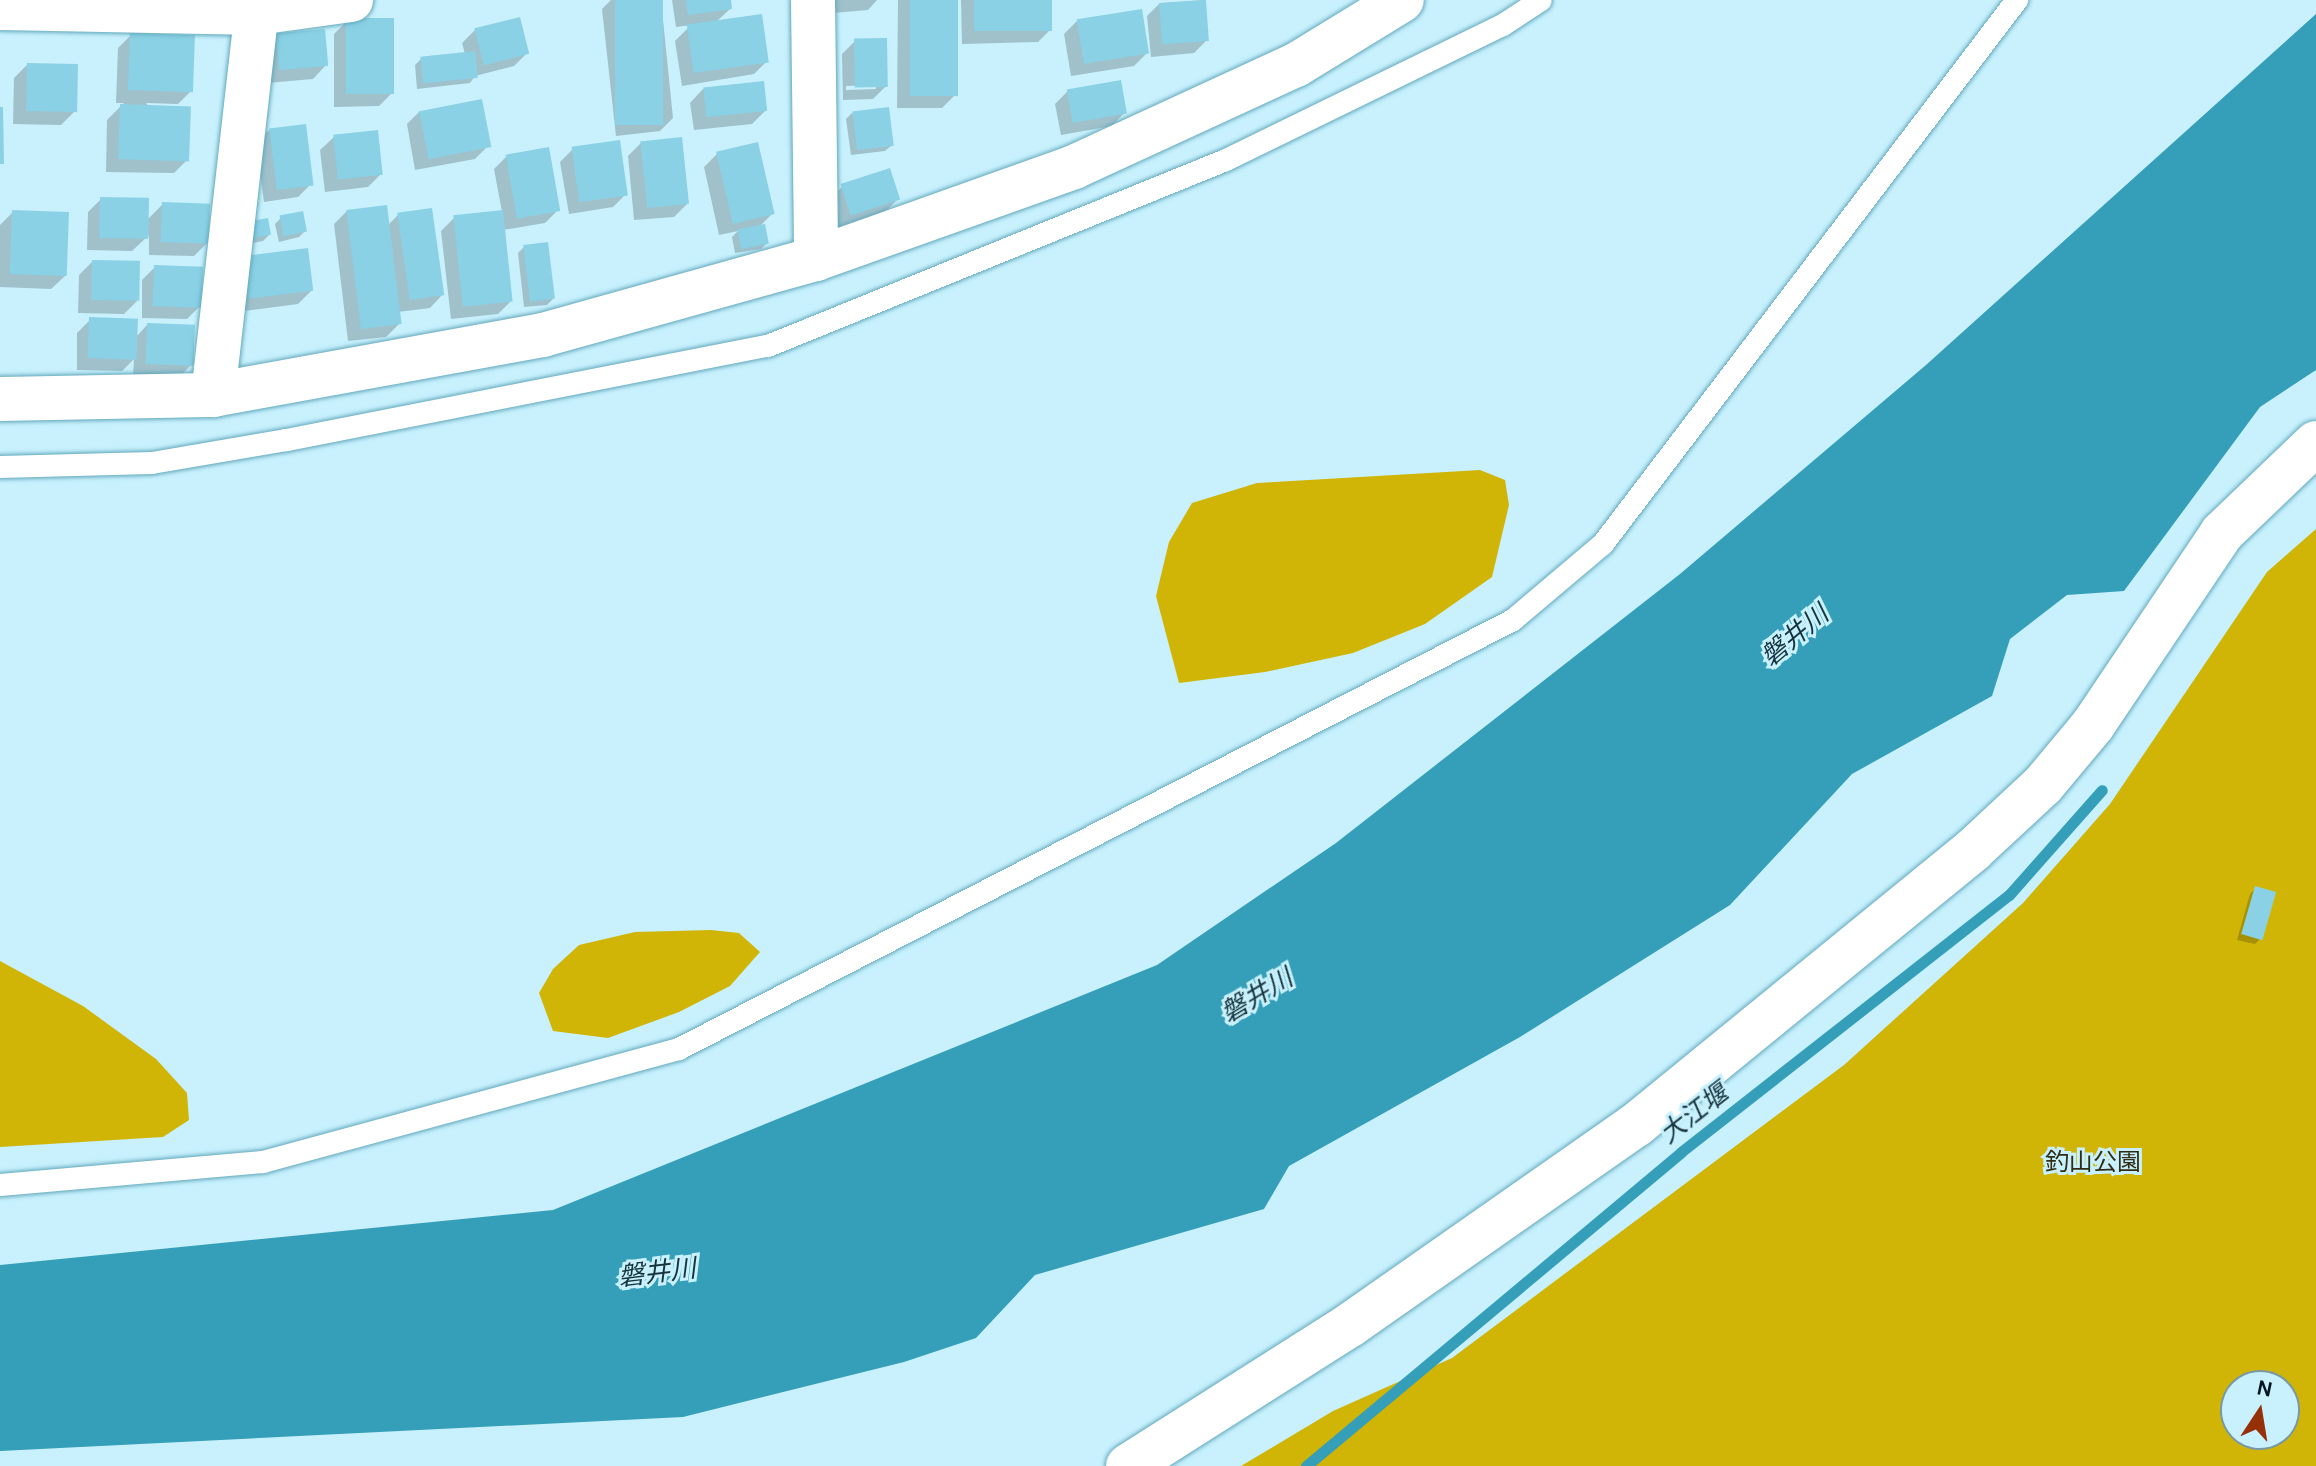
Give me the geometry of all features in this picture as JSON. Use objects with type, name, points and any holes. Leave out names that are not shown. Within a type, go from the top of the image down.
[{"type":"street","points":[[0,8],[257,7],[351,0]]},
{"type":"street","points":[[813,0],[816,259]]},
{"type":"street","points":[[0,399],[213,395],[543,335],[816,259],[1074,167],[1296,65],[1402,0]]},
{"type":"street","points":[[213,395],[257,7]]},
{"type":"street","points":[[1128,1466],[1350,1325],[1636,1125],[1973,850],[2043,785],[2093,725],[2222,533],[2316,443]]},
{"type":"lane","points":[[0,467],[152,463],[287,440],[768,346],[1226,160],[1503,25],[1541,0]]},
{"type":"lane","points":[[0,1185],[263,1162],[679,1049],[1513,620],[1603,544],[2017,0]]},
{"type":"green space","points":[[1480,470],[1505,480],[1509,505],[1492,577],[1425,624],[1353,653],[1265,672],[1179,683],[1156,596],[1169,542],[1192,503],[1257,483]]},
{"type":"green space","name":"釣山公園","points":[[2316,529],[2316,1466],[1241,1466],[1333,1411],[1452,1358],[1844,1065],[2023,903],[2110,804],[2267,572]]},
{"type":"green space","points":[[711,930],[739,933],[760,952],[730,986],[679,1012],[608,1038],[553,1031],[539,993],[553,969],[579,945],[635,932]]},
{"type":"green space","points":[[0,961],[83,1006],[156,1059],[187,1093],[189,1120],[163,1137],[0,1147]]},
{"type":"water","name":"磐井川","points":[[2316,14],[2316,370],[2260,407],[2124,591],[2067,595],[2010,639],[1992,696],[1852,774],[1730,905],[1520,1037],[1289,1166],[1264,1209],[1035,1275],[976,1338],[904,1362],[683,1417],[0,1451],[0,1265],[553,1210],[1157,965],[1336,843],[1680,574],[1926,365]]},
{"type":"building","points":[[615,0],[663,0],[663,125],[615,125]]},
{"type":"building","points":[[686,0],[731,0],[732,9],[688,15]]},
{"type":"building","points":[[910,0],[958,0],[958,96],[910,96]]},
{"type":"building","points":[[974,0],[1052,0],[1052,31],[974,31]]},
{"type":"building","points":[[1206,0],[1209,41],[1162,44],[1159,3]]},
{"type":"building","points":[[1142,9],[1149,53],[1084,64],[1077,19]]},
{"type":"building","points":[[762,14],[769,63],[694,73],[687,25]]},
{"type":"building","points":[[520,17],[529,54],[484,65],[474,28]]},
{"type":"building","points":[[346,18],[394,18],[394,94],[346,94]]},
{"type":"building","points":[[325,29],[328,66],[279,70],[276,33]]},
{"type":"building","points":[[130,33],[195,35],[193,92],[128,90]]},
{"type":"building","points":[[887,38],[888,87],[855,88],[854,39]]},
{"type":"building","points":[[475,51],[478,78],[423,84],[420,57]]},
{"type":"building","points":[[27,63],[78,64],[77,112],[26,111]]},
{"type":"building","points":[[1121,80],[1127,113],[1073,123],[1067,90]]},
{"type":"building","points":[[764,81],[767,111],[706,117],[703,87]]},
{"type":"building","points":[[482,99],[491,147],[429,159],[419,111]]},
{"type":"building","points":[[120,104],[191,106],[189,161],[118,159]]},
{"type":"building","points":[[0,107],[3,107],[4,164],[0,164]]},
{"type":"building","points":[[889,107],[894,146],[857,150],[852,112]]},
{"type":"building","points":[[306,124],[314,186],[277,190],[269,129]]},
{"type":"building","points":[[378,130],[383,175],[338,179],[333,135]]},
{"type":"building","points":[[682,137],[689,204],[647,208],[640,141]]},
{"type":"building","points":[[620,140],[628,195],[579,202],[571,147]]},
{"type":"building","points":[[758,142],[775,214],[733,224],[716,152]]},
{"type":"building","points":[[549,147],[560,211],[517,219],[506,155]]},
{"type":"building","points":[[890,168],[900,199],[851,215],[841,184]]},
{"type":"building","points":[[100,197],[149,198],[148,239],[99,238]]},
{"type":"building","points":[[162,202],[210,204],[209,244],[161,242]]},
{"type":"building","points":[[387,205],[402,324],[361,329],[346,210]]},
{"type":"building","points":[[432,208],[444,295],[410,300],[397,213]]},
{"type":"building","points":[[12,210],[69,212],[67,276],[10,274]]},
{"type":"building","points":[[503,210],[513,301],[463,307],[453,215]]},
{"type":"building","points":[[303,211],[307,232],[283,236],[279,216]]},
{"type":"building","points":[[268,218],[271,235],[252,238],[249,221]]},
{"type":"building","points":[[765,224],[769,244],[741,249],[738,229]]},
{"type":"building","points":[[548,242],[555,299],[530,302],[523,245]]},
{"type":"building","points":[[308,248],[313,291],[249,299],[243,256]]},
{"type":"building","points":[[92,260],[140,261],[139,301],[91,300]]},
{"type":"building","points":[[154,265],[203,267],[202,308],[153,306]]},
{"type":"building","points":[[89,317],[138,319],[137,360],[88,358]]},
{"type":"building","points":[[147,323],[195,325],[194,366],[146,364]]},
{"type":"building","points":[[2255,886],[2276,892],[2262,940],[2241,934]]},
{"type":"waterway","name":"大江堰","points":[[1306,1466],[1681,1152],[2009,895],[2102,790]]}]
